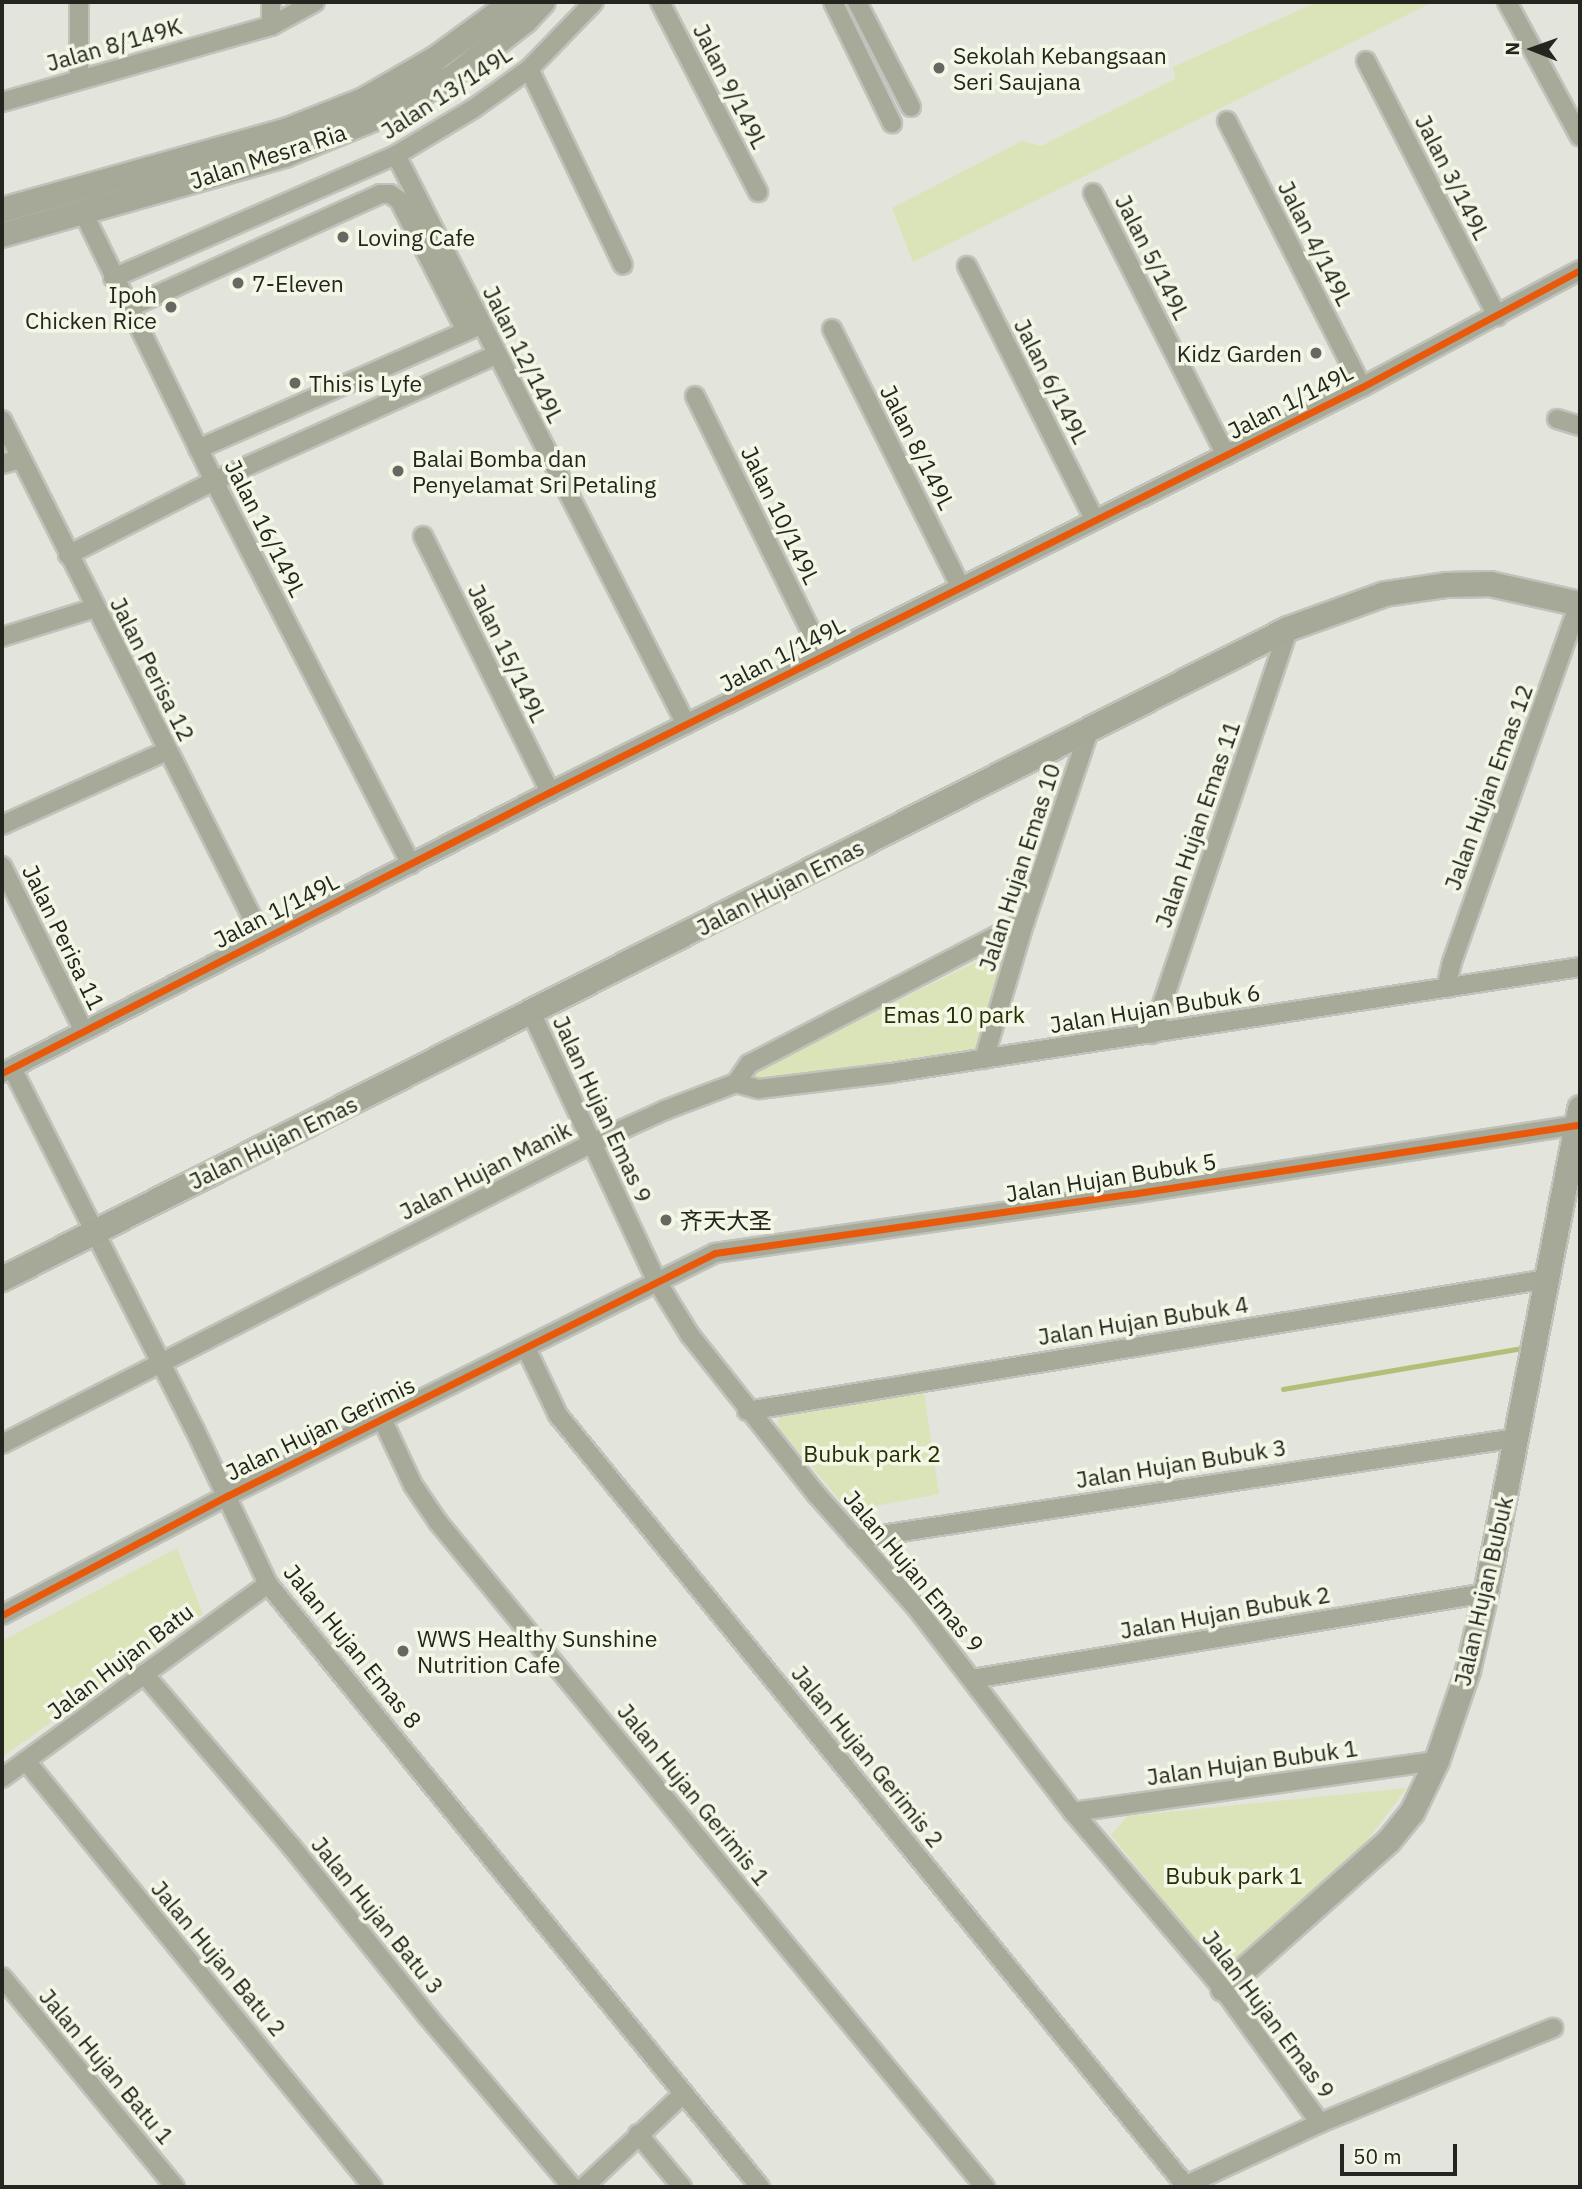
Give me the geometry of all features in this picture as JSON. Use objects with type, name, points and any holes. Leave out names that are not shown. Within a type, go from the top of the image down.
[{"type":"street","points":[[79,2],[79,79]]},
{"type":"street","points":[[271,2],[271,26]]},
{"type":"street","name":"Jalan 8/149K","points":[[2,102],[271,26],[316,2]]},
{"type":"street","name":"Jalan Mesra Ria","points":[[2,210],[288,130],[364,100],[435,59],[513,2]]},
{"type":"street","name":"Jalan Mesra Ria","points":[[2,235],[285,155],[378,117],[454,76],[525,21],[543,2]]},
{"type":"street","name":"Jalan 13/149L","points":[[113,278],[396,155],[473,109],[529,69],[594,2]]},
{"type":"street","name":"Jalan 9/149L","points":[[660,2],[758,192]]},
{"type":"street","points":[[832,2],[892,123]]},
{"type":"street","points":[[857,2],[911,107]]},
{"type":"street","points":[[1507,2],[1580,137]]},
{"type":"street","name":"Jalan 3/149L","points":[[1366,61],[1497,316]]},
{"type":"street","points":[[529,69],[623,265]]},
{"type":"street","name":"Jalan 4/149L","points":[[1227,121],[1362,387]]},
{"type":"street","name":"Jalan 12/149L","points":[[396,155],[473,328],[496,355],[686,724]]},
{"type":"street","name":"Jalan 5/149L","points":[[1093,193],[1226,455]]},
{"type":"street","points":[[128,308],[380,194],[390,194],[399,200],[473,328],[198,449]]},
{"type":"street","name":"Jalan 16/149L","points":[[83,212],[198,449],[411,864]]},
{"type":"street","name":"Jalan 6/149L","points":[[967,266],[1094,519]]},
{"type":"street","name":"Jalan 1/149L","points":[[7,1070],[550,792],[1362,387],[1580,270]]},
{"type":"street","name":"Jalan 8/149L","points":[[832,329],[960,586]]},
{"type":"street","points":[[68,555],[215,481],[496,355]]},
{"type":"street","name":"Jalan 10/149L","points":[[695,397],[823,656]]},
{"type":"street","points":[[1557,419],[1580,426]]},
{"type":"street","name":"Jalan Perisa 12","points":[[2,421],[263,939]]},
{"type":"street","points":[[2,464],[21,459]]},
{"type":"street","name":"Jalan 15/149L","points":[[423,536],[550,792]]},
{"type":"street","name":"Jalan Hujan Emas","points":[[2,1279],[92,1231],[1288,629],[1385,594],[1447,585],[1490,584],[1580,604]]},
{"type":"street","name":"Jalan Hujan Emas 12","points":[[1446,988],[1451,962],[1580,604]]},
{"type":"street","points":[[2,637],[95,608]]},
{"type":"street","name":"Jalan Hujan Emas 11","points":[[1152,1034],[1288,629]]},
{"type":"street","name":"Jalan Hujan Emas 10","points":[[984,1059],[1025,921],[1089,730]]},
{"type":"street","points":[[2,825],[167,751]]},
{"type":"street","name":"Jalan Perisa 11","points":[[2,866],[83,1029]]},
{"type":"street","name":"Jalan Hujan Manik","points":[[2,1444],[592,1143],[664,1110],[736,1083],[749,1064],[1025,921]]},
{"type":"street","name":"Jalan Hujan Bubuk 6","points":[[736,1083],[759,1089],[984,1059],[1580,967]]},
{"type":"street","name":"Jalan Hujan Emas 9","points":[[531,1012],[656,1280],[690,1335],[747,1411],[915,1606],[1073,1812],[1223,1989],[1320,2123]]},
{"type":"street","name":"Jalan Hujan Emas 8","points":[[7,1070],[160,1363],[268,1584],[760,2187]]},
{"type":"street","name":"Jalan Hujan Bubuk","points":[[1223,1989],[1389,1841],[1412,1813],[1437,1761],[1468,1671],[1486,1593],[1579,1116]]},
{"type":"street","name":"Jalan Hujan Bubuk 5","points":[[656,1280],[715,1253],[1131,1194],[1579,1116]]},
{"type":"street","name":"Jalan Hujan Bubuk 4","points":[[747,1411],[1547,1279]]},
{"type":"street","name":"Jalan Hujan Gerimis","points":[[2,1615],[227,1496],[590,1318],[656,1280]]},
{"type":"street","name":"Jalan Hujan Gerimis 2","points":[[526,1348],[558,1415],[1184,2187]]},
{"type":"street","name":"Jalan Hujan Gerimis 1","points":[[383,1421],[413,1485],[438,1522],[985,2187]]},
{"type":"street","name":"Jalan Hujan Bubuk 3","points":[[855,1539],[1516,1438]]},
{"type":"street","name":"Jalan Hujan Batu","points":[[2,1778],[268,1584]]},
{"type":"street","name":"Jalan Hujan Bubuk 2","points":[[972,1679],[1486,1593]]},
{"type":"street","name":"Jalan Hujan Batu 3","points":[[144,1674],[292,1846],[429,2017],[572,2187]]},
{"type":"street","name":"Jalan Hujan Batu 2","points":[[26,1761],[370,2186]]},
{"type":"street","name":"Jalan Hujan Bubuk 1","points":[[1073,1812],[1437,1761]]},
{"type":"street","name":"Jalan Hujan Batu 1","points":[[3,1980],[175,2187]]},
{"type":"street","points":[[1184,2187],[1320,2123],[1553,2028]]},
{"type":"street","points":[[584,2187],[684,2093]]},
{"type":"street","points":[[638,2134],[682,2187]]},
{"type":"green space","points":[[1317,2],[1433,2],[913,262],[892,208],[1022,141],[1041,146],[1175,79],[1173,67]]},
{"type":"green space","name":"Emas 10 park","points":[[1024,938],[983,1049],[712,1093]]},
{"type":"green space","name":"Bubuk park 2","points":[[924,1392],[939,1494],[849,1511],[777,1426],[780,1413]]},
{"type":"green space","points":[[177,1548],[203,1614],[2,1757],[2,1641]]},
{"type":"green space","name":"Bubuk park 1","points":[[1407,1788],[1345,1870],[1231,1966],[1212,1962],[1111,1835],[1128,1816]]},
{"type":"waterway","points":[[1283,1389],[1518,1349]]},
{"type":"cycle path","points":[[2,1073],[550,792],[1362,387],[1580,270]]},
{"type":"cycle path","points":[[2,1615],[227,1496],[715,1253],[1131,1194],[1577,1125]]},
{"type":"place","name":"Sekolah Kebangsaan Seri Saujana","points":[[939,68]]},
{"type":"place","name":"Loving Cafe","points":[[343,237]]},
{"type":"place","name":"7-Eleven","points":[[238,283]]},
{"type":"place","name":"Ipoh Chicken Rice","points":[[171,307]]},
{"type":"place","name":"Kidz Garden","points":[[1316,353]]},
{"type":"place","name":"This is Lyfe","points":[[295,383]]},
{"type":"place","name":"Balai Bomba dan Penyelamat Sri Petaling","points":[[398,471]]},
{"type":"place","name":"齐天大圣","points":[[666,1220]]},
{"type":"place","name":"WWS Healthy Sunshine Nutrition Cafe","points":[[403,1651]]}]
